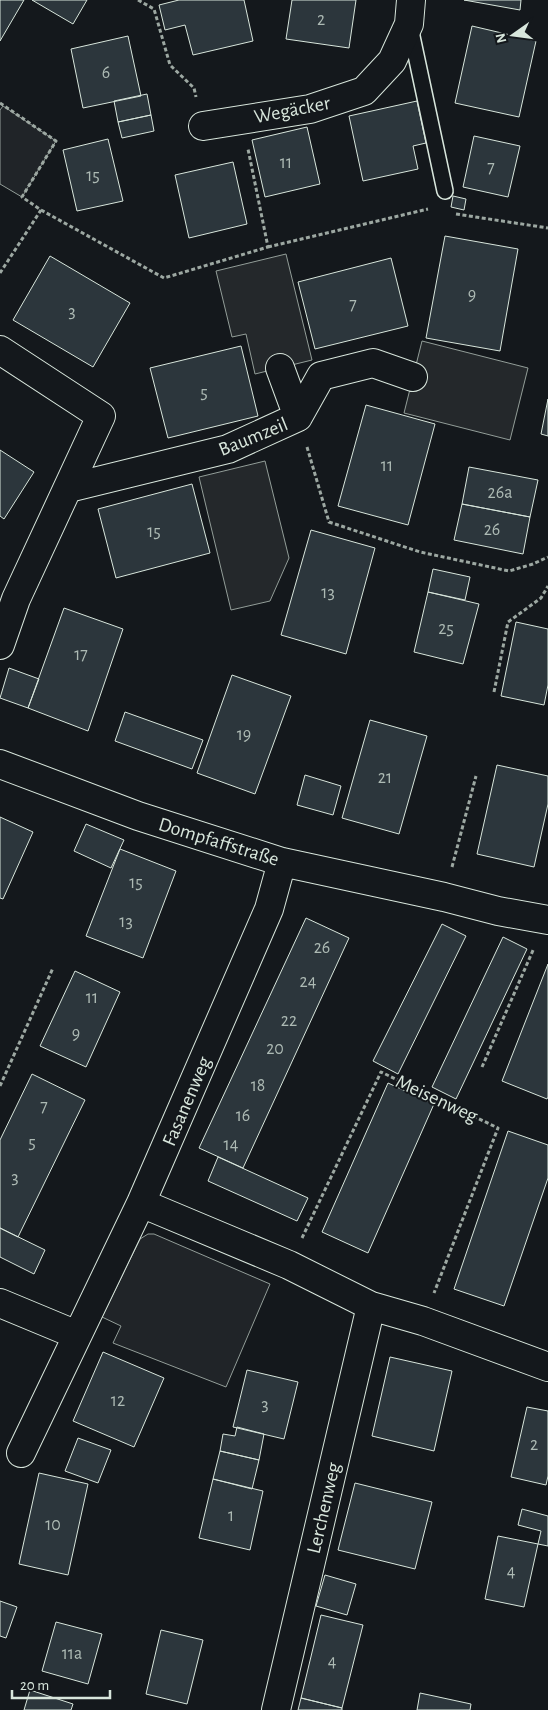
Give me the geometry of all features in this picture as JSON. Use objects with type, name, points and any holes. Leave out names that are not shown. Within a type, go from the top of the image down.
[{"type":"street","name":"Wegäcker","points":[[202,126],[310,109],[364,91],[392,61],[410,12]]},
{"type":"street","points":[[0,350],[101,416],[16,599],[0,645]]},
{"type":"street","name":"Baumzeil","points":[[69,488],[230,459],[298,417],[321,376],[373,362],[413,377]]},
{"type":"street","points":[[280,368],[298,417]]},
{"type":"street","name":"Dompfaffstraße","points":[[0,764],[138,816],[282,862],[444,896],[498,911],[547,920]]},
{"type":"street","name":"Fasanenweg","points":[[21,1453],[141,1202],[269,909],[282,862]]},
{"type":"street","points":[[141,1202],[289,1265],[371,1306],[423,1321],[548,1367]]},
{"type":"street","points":[[0,1304],[77,1335]]},
{"type":"street","name":"Lerchenweg","points":[[276,1710],[371,1306]]},
{"type":"lane","points":[[410,12],[445,191]]},
{"type":"path","points":[[138,0],[154,10],[170,65],[194,88],[202,126]]},
{"type":"path","points":[[0,103],[56,141],[22,197],[41,210],[164,278],[268,247],[423,209],[433,210]]},
{"type":"path","points":[[248,148],[268,247]]},
{"type":"path","points":[[0,273],[41,210]]},
{"type":"path","points":[[452,213],[548,228]]},
{"type":"path","points":[[298,417],[330,522],[420,552],[508,571],[534,564],[548,557]]},
{"type":"path","points":[[494,692],[508,622],[541,598],[548,586]]},
{"type":"path","points":[[444,896],[476,776]]},
{"type":"path","points":[[482,1067],[547,920]]},
{"type":"path","points":[[0,1086],[53,968]]},
{"type":"path","name":"Meisenweg","points":[[289,1265],[381,1072],[498,1128],[423,1321]]},
{"type":"shaded area","points":[[3,106],[56,141],[22,197],[0,184],[0,110]]},
{"type":"shaded area","points":[[286,254],[312,360],[255,374],[246,334],[232,337],[216,271]]},
{"type":"shaded area","points":[[422,341],[528,368],[510,440],[404,413]]},
{"type":"shaded area","points":[[265,461],[289,558],[270,601],[231,610],[199,477]]},
{"type":"shaded area","points":[[148,1234],[154,1234],[270,1284],[226,1387],[113,1343],[121,1326],[102,1317],[140,1239]]},
{"type":"building","points":[[0,0],[24,0],[0,41]]},
{"type":"building","points":[[32,0],[87,0],[73,24]]},
{"type":"building","points":[[179,0],[244,0],[253,41],[193,55],[185,25],[165,30],[159,5]]},
{"type":"building","points":[[292,0],[356,0],[349,48],[286,39]]},
{"type":"building","points":[[464,0],[521,0],[520,10]]},
{"type":"building","points":[[472,26],[536,41],[519,117],[455,103]]},
{"type":"building","points":[[128,36],[141,96],[83,108],[71,49]]},
{"type":"building","points":[[147,94],[151,115],[118,122],[114,101]]},
{"type":"building","points":[[417,101],[426,143],[413,146],[418,169],[363,181],[349,116]]},
{"type":"building","points":[[151,115],[154,131],[122,138],[118,122]]},
{"type":"building","points":[[307,127],[320,184],[265,197],[252,140]]},
{"type":"building","points":[[474,136],[520,146],[508,197],[463,187]]},
{"type":"building","points":[[108,139],[123,201],[77,211],[63,150]]},
{"type":"building","points":[[233,162],[247,224],[189,238],[175,175]]},
{"type":"building","points":[[453,196],[466,199],[464,210],[451,207]]},
{"type":"building","points":[[445,236],[518,249],[500,351],[426,338]]},
{"type":"building","points":[[50,256],[130,303],[93,367],[13,320]]},
{"type":"building","points":[[391,258],[408,326],[315,349],[298,282]]},
{"type":"building","points":[[241,346],[258,416],[168,438],[150,368]]},
{"type":"building","points":[[548,399],[548,436],[541,434]]},
{"type":"building","points":[[366,405],[435,424],[408,525],[338,506]]},
{"type":"building","points":[[0,450],[34,472],[4,519],[0,516]]},
{"type":"building","points":[[469,467],[538,480],[530,517],[462,504]]},
{"type":"building","points":[[192,484],[210,553],[116,578],[98,509]]},
{"type":"building","points":[[462,504],[530,517],[523,554],[454,540]]},
{"type":"building","points":[[311,530],[375,548],[346,654],[281,635]]},
{"type":"building","points":[[433,569],[470,577],[465,600],[428,592]]},
{"type":"building","points":[[428,592],[479,604],[463,664],[414,652]]},
{"type":"building","points":[[64,608],[123,629],[88,731],[28,708]]},
{"type":"building","points":[[516,622],[548,629],[548,685],[544,705],[501,696]]},
{"type":"building","points":[[9,668],[39,679],[28,708],[0,698]]},
{"type":"building","points":[[232,675],[291,696],[255,794],[197,773]]},
{"type":"building","points":[[125,712],[203,740],[192,769],[115,741]]},
{"type":"building","points":[[370,720],[427,736],[399,834],[342,818]]},
{"type":"building","points":[[497,765],[548,776],[548,804],[534,867],[477,854]]},
{"type":"building","points":[[305,775],[341,786],[333,815],[297,805]]},
{"type":"building","points":[[0,817],[33,832],[3,899],[0,898]]},
{"type":"building","points":[[86,824],[124,840],[111,868],[74,851]]},
{"type":"building","points":[[120,849],[176,871],[143,958],[86,936]]},
{"type":"building","points":[[306,918],[349,938],[243,1168],[199,1148]]},
{"type":"building","points":[[442,924],[466,936],[398,1074],[373,1061]]},
{"type":"building","points":[[503,937],[527,949],[456,1099],[432,1087]]},
{"type":"building","points":[[548,964],[548,1097],[547,1099],[502,1081]]},
{"type":"building","points":[[75,971],[120,992],[86,1067],[40,1046]]},
{"type":"building","points":[[32,1074],[85,1100],[18,1237],[0,1228],[0,1140]]},
{"type":"building","points":[[388,1083],[434,1104],[368,1253],[322,1232]]},
{"type":"building","points":[[508,1131],[548,1145],[548,1178],[504,1306],[454,1289]]},
{"type":"building","points":[[218,1157],[308,1198],[297,1221],[208,1181]]},
{"type":"building","points":[[0,1228],[45,1250],[34,1274],[0,1257]]},
{"type":"building","points":[[103,1352],[164,1378],[134,1447],[73,1421]]},
{"type":"building","points":[[390,1357],[452,1371],[434,1451],[372,1436]]},
{"type":"building","points":[[247,1370],[298,1382],[284,1439],[233,1427]]},
{"type":"building","points":[[527,1407],[548,1411],[548,1476],[546,1485],[511,1477]]},
{"type":"building","points":[[237,1427],[264,1434],[259,1460],[220,1451],[223,1434],[235,1436]]},
{"type":"building","points":[[78,1438],[111,1450],[98,1483],[65,1471]]},
{"type":"building","points":[[220,1451],[259,1460],[252,1489],[213,1479]]},
{"type":"building","points":[[39,1473],[88,1484],[68,1575],[19,1564]]},
{"type":"building","points":[[213,1479],[263,1491],[250,1550],[199,1538]]},
{"type":"building","points":[[355,1483],[432,1502],[415,1569],[338,1550]]},
{"type":"building","points":[[522,1509],[548,1516],[548,1546],[538,1544],[541,1531],[518,1525]]},
{"type":"building","points":[[498,1536],[538,1544],[524,1607],[485,1599]]},
{"type":"building","points":[[325,1575],[356,1584],[347,1615],[316,1606]]},
{"type":"building","points":[[0,1601],[17,1607],[6,1638],[0,1636]]},
{"type":"building","points":[[321,1615],[363,1625],[342,1708],[301,1698]]},
{"type":"building","points":[[56,1622],[102,1634],[88,1684],[42,1671]]},
{"type":"building","points":[[161,1630],[203,1640],[187,1704],[146,1694]]},
{"type":"building","points":[[30,1690],[73,1704],[71,1710],[24,1710]]},
{"type":"building","points":[[420,1693],[471,1704],[470,1710],[417,1710]]},
{"type":"building","points":[[301,1698],[342,1708],[342,1710],[298,1710]]}]
